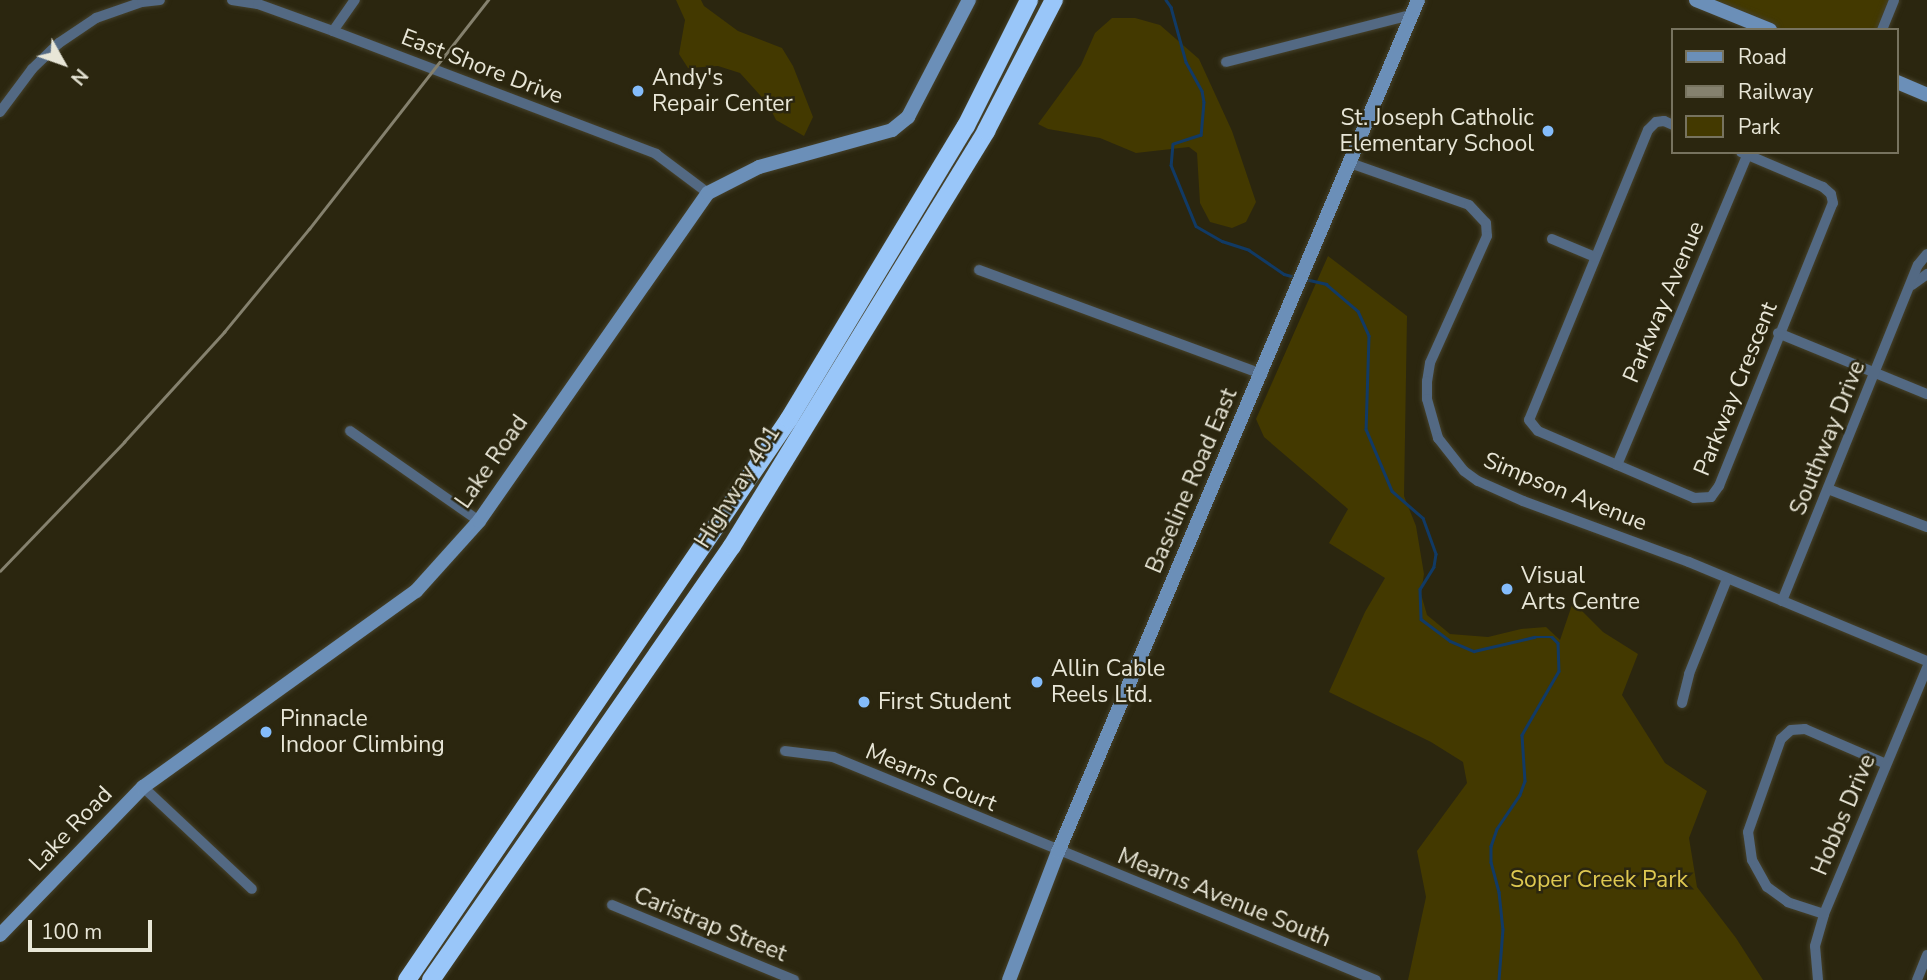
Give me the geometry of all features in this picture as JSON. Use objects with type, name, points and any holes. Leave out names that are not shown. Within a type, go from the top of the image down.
[{"type":"highway","name":"Highway 401","points":[[407,980],[789,419],[966,126],[1029,0]]},
{"type":"highway","name":"Highway 401","points":[[431,980],[732,546],[986,131],[1055,0]]},
{"type":"street","points":[[0,112],[32,69],[59,43],[96,18],[142,1],[160,0]]},
{"type":"street","name":"East Shore Drive","points":[[232,0],[258,4],[333,31],[656,154],[708,193]]},
{"type":"street","points":[[333,31],[355,0]]},
{"type":"street","name":"Lake Road","points":[[0,935],[143,788],[416,591],[480,521],[708,193],[760,167],[892,130],[908,117],[969,0]]},
{"type":"street","name":"Baseline Road East","points":[[1009,980],[1058,852],[1418,0]]},
{"type":"street","points":[[1696,0],[1750,26]]},
{"type":"street","points":[[1883,28],[1894,0]]},
{"type":"street","points":[[1226,62],[1411,15]]},
{"type":"street","points":[[1899,83],[1927,95]]},
{"type":"street","name":"Parkway Crescent","points":[[1672,125],[1664,121],[1657,122],[1648,130],[1529,420],[1538,431],[1694,498],[1711,497],[1719,486],[1778,333],[1833,203],[1830,194],[1823,187],[1744,154]]},
{"type":"street","name":"Parkway Avenue","points":[[1617,465],[1744,154]]},
{"type":"street","name":"Simpson Avenue","points":[[1350,163],[1469,205],[1486,223],[1487,236],[1430,363],[1427,381],[1431,422],[1450,457],[1478,481],[1523,501],[1689,562],[1927,661]]},
{"type":"street","points":[[1552,239],[1595,257]]},
{"type":"street","name":"Southway Drive","points":[[1782,601],[1918,265],[1927,254]]},
{"type":"street","points":[[979,270],[1262,374]]},
{"type":"street","points":[[1909,288],[1927,274]]},
{"type":"street","points":[[1778,333],[1927,394]]},
{"type":"street","points":[[350,431],[480,521]]},
{"type":"street","points":[[1828,489],[1927,527]]},
{"type":"street","points":[[1682,703],[1689,674],[1727,579]]},
{"type":"street","name":"Hobbs Drive","points":[[1818,980],[1815,946],[1824,914],[1927,668]]},
{"type":"street","points":[[1824,914],[1788,902],[1767,887],[1752,860],[1748,832],[1781,738],[1791,730],[1805,729],[1886,764]]},
{"type":"street","name":"Mearns Court","points":[[785,751],[833,757],[1058,852]]},
{"type":"street","points":[[143,788],[253,889]]},
{"type":"street","name":"Mearns Avenue South","points":[[1058,852],[1376,980]]},
{"type":"street","name":"Caristrap Street","points":[[612,905],[794,980]]},
{"type":"street","points":[[1917,980],[1927,956]]},
{"type":"green space","points":[[676,0],[701,0],[704,6],[738,31],[782,48],[793,66],[813,117],[804,136],[776,120],[768,104],[740,73],[718,66],[688,68],[679,54],[685,20]]},
{"type":"green space","points":[[1709,0],[1889,0],[1878,28],[1777,28]]},
{"type":"green space","points":[[1112,18],[1135,18],[1160,25],[1199,59],[1232,131],[1256,202],[1246,222],[1232,228],[1210,222],[1200,203],[1197,153],[1189,147],[1136,153],[1100,138],[1048,129],[1038,124],[1081,65],[1095,33]]},
{"type":"green space","name":"Soper Creek Park","points":[[1328,256],[1407,316],[1404,496],[1416,526],[1424,574],[1421,594],[1427,615],[1450,634],[1488,637],[1521,629],[1546,627],[1560,640],[1573,602],[1603,632],[1638,654],[1622,695],[1665,763],[1707,791],[1689,838],[1697,887],[1736,938],[1763,980],[1408,980],[1426,897],[1417,851],[1467,783],[1463,762],[1431,742],[1329,692],[1365,612],[1385,578],[1329,543],[1348,509],[1264,437],[1256,419]]},
{"type":"waterway","points":[[1166,0],[1171,7],[1186,62],[1202,91],[1204,102],[1201,135],[1173,144],[1171,165],[1196,226],[1222,241],[1249,250],[1284,274],[1295,277]]},
{"type":"waterway","points":[[1305,279],[1326,284],[1358,311],[1369,336],[1366,429],[1392,491],[1423,518],[1436,554],[1434,567],[1420,589],[1421,619],[1450,641],[1474,651],[1534,637],[1552,637],[1558,643],[1559,671],[1522,735],[1525,781],[1520,795],[1497,829],[1491,846],[1491,862],[1499,892],[1503,929],[1499,980]]},
{"type":"railway","points":[[0,571],[124,442],[224,332],[309,229],[488,0]]},
{"type":"place","name":"Andy's Repair Center","points":[[638,91]]},
{"type":"place","name":"St. Joseph Catholic Elementary School","points":[[1548,131]]},
{"type":"place","name":"Visual Arts Centre","points":[[1507,589]]},
{"type":"place","name":"Allin Cable Reels Ltd.","points":[[1037,682]]},
{"type":"place","name":"First Student","points":[[864,702]]},
{"type":"place","name":"Pinnacle Indoor Climbing","points":[[266,732]]}]
